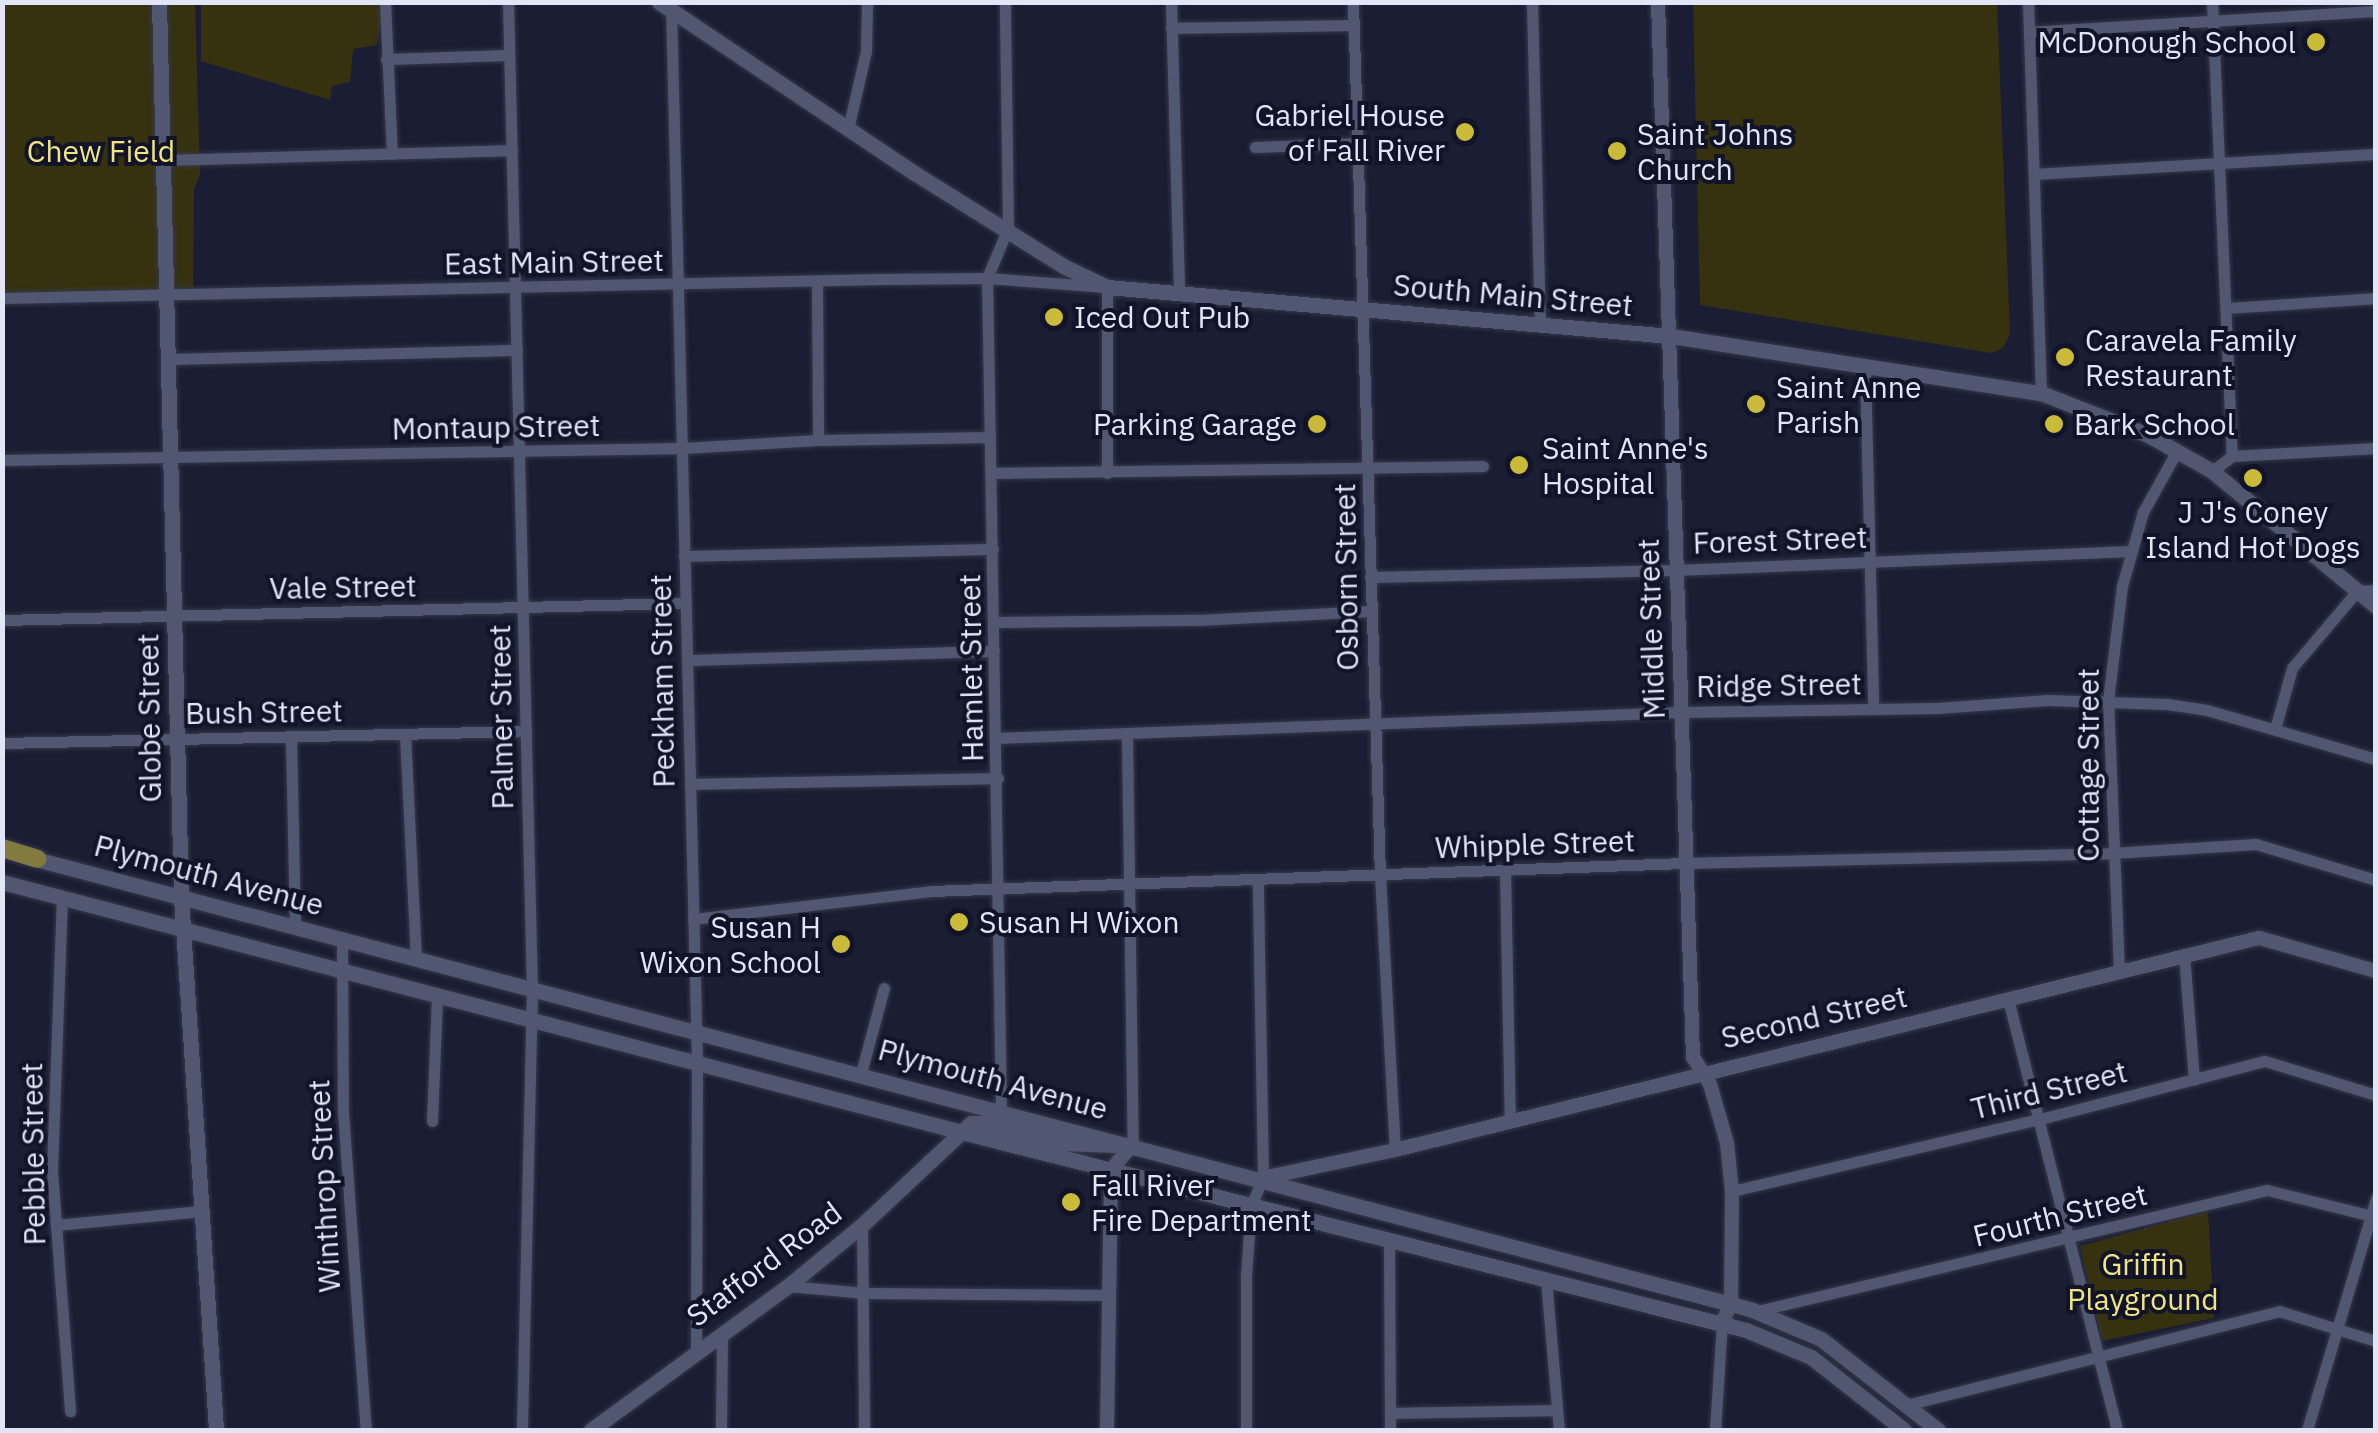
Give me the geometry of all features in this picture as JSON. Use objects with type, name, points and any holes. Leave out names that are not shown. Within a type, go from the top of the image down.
[{"type":"main road","name":"Globe Street","points":[[158,2],[182,896],[216,1430]]},
{"type":"main road","name":"South Main Street","points":[[667,5],[848,129],[1064,266],[1106,288],[1671,336],[2041,393],[2113,420],[2212,471],[2376,606]]},
{"type":"main road","points":[[2,850],[37,859]]},
{"type":"main road","name":"Plymouth Avenue","points":[[37,859],[1134,1144],[1756,1311],[1822,1339],[1938,1430]]},
{"type":"main road","name":"Plymouth Avenue","points":[[2,882],[962,1132],[1722,1324],[1774,1339],[1811,1357],[1904,1430]]},
{"type":"main road","points":[[962,1132],[966,1126],[980,1122],[1062,1143],[1134,1144]]},
{"type":"main road","name":"Stafford Road","points":[[591,1430],[788,1286],[862,1225],[962,1132]]},
{"type":"street","points":[[384,2],[392,154]]},
{"type":"street","name":"Palmer Street","points":[[508,2],[532,988],[522,1430]]},
{"type":"street","points":[[848,129],[866,50],[867,2]]},
{"type":"street","points":[[1005,2],[1008,228]]},
{"type":"street","points":[[1171,2],[1179,294]]},
{"type":"street","name":"Osborn Street","points":[[1353,2],[1370,611],[1395,1150]]},
{"type":"street","points":[[1532,2],[1540,324]]},
{"type":"street","name":"Middle Street","points":[[1658,2],[1693,1057],[1710,1084],[1727,1142],[1732,1191],[1731,1304]]},
{"type":"street","points":[[2028,2],[2041,393]]},
{"type":"street","points":[[2212,2],[2232,456]]},
{"type":"street","name":"Peckham Street","points":[[667,5],[679,284],[697,1062],[696,1351]]},
{"type":"street","points":[[2029,32],[2376,11]]},
{"type":"street","points":[[1172,28],[1353,24]]},
{"type":"street","points":[[386,59],[510,55]]},
{"type":"street","points":[[1255,147],[1357,144]]},
{"type":"street","points":[[162,160],[512,150]]},
{"type":"street","points":[[2035,174],[2376,154]]},
{"type":"street","name":"Hamlet Street","points":[[1001,1110],[987,278],[1008,228]]},
{"type":"street","name":"East Main Street","points":[[2,298],[987,278],[1106,288]]},
{"type":"street","points":[[818,281],[818,440]]},
{"type":"street","points":[[1106,288],[1107,472]]},
{"type":"street","points":[[2227,308],[2376,298]]},
{"type":"street","points":[[168,359],[517,350]]},
{"type":"street","points":[[1864,368],[1872,708]]},
{"type":"street","name":"Montaup Street","points":[[2,460],[519,452],[818,440],[990,438]]},
{"type":"street","points":[[2212,471],[2232,456],[2376,448]]},
{"type":"street","name":"Cottage Street","points":[[2119,972],[2108,701],[2122,586],[2143,512],[2177,450]]},
{"type":"street","points":[[992,473],[1482,466]]},
{"type":"street","points":[[684,556],[993,549]]},
{"type":"street","name":"Forest Street","points":[[1370,576],[1676,570],[2132,552]]},
{"type":"street","points":[[2275,729],[2292,668],[2357,591],[2376,590]]},
{"type":"street","name":"Vale Street","points":[[2,620],[685,603]]},
{"type":"street","points":[[994,622],[1198,620],[1370,611]]},
{"type":"street","points":[[688,660],[994,651]]},
{"type":"street","name":"Ridge Street","points":[[996,738],[1682,712],[2108,701],[2167,704],[2275,729],[2376,759]]},
{"type":"street","name":"Bush Street","points":[[2,743],[526,731]]},
{"type":"street","points":[[405,734],[416,958]]},
{"type":"street","points":[[1107,1430],[1110,1170],[1134,1144],[1127,735]]},
{"type":"street","points":[[291,737],[296,926]]},
{"type":"street","points":[[690,784],[998,778]]},
{"type":"street","name":"Whipple Street","points":[[692,919],[931,891],[1684,863],[2112,853],[2256,844],[2376,880]]},
{"type":"street","points":[[1505,870],[1510,1122]]},
{"type":"street","points":[[1246,1430],[1245,1306],[1251,1206],[1263,1178],[1258,879]]},
{"type":"street","name":"Pebble Street","points":[[62,897],[52,1171],[70,1411]]},
{"type":"street","name":"Winthrop Street","points":[[342,938],[343,1112],[366,1430]]},
{"type":"street","name":"Second Street","points":[[1263,1178],[1395,1150],[2259,938],[2376,971]]},
{"type":"street","points":[[2184,955],[2194,1080]]},
{"type":"street","points":[[861,1074],[884,988]]},
{"type":"street","points":[[432,1120],[438,995]]},
{"type":"street","points":[[2008,999],[2118,1430]]},
{"type":"street","name":"Third Street","points":[[1732,1191],[2040,1119],[2265,1061],[2376,1095]]},
{"type":"street","name":"Fourth Street","points":[[1756,1311],[2267,1190],[2373,1216]]},
{"type":"street","points":[[2307,1430],[2376,1198]]},
{"type":"street","points":[[56,1226],[201,1211]]},
{"type":"street","points":[[862,1225],[866,1293],[864,1430]]},
{"type":"street","points":[[1388,1240],[1390,1430]]},
{"type":"street","points":[[1546,1279],[1560,1430]]},
{"type":"street","points":[[788,1286],[866,1293],[1107,1295]]},
{"type":"street","points":[[1715,1430],[1722,1324],[1731,1304]]},
{"type":"street","points":[[1906,1406],[2278,1311],[2376,1340]]},
{"type":"street","points":[[721,1430],[722,1332]]},
{"type":"street","points":[[1390,1413],[1558,1410]]},
{"type":"green space","name":"Chew Field","points":[[2,3],[195,3],[200,175],[194,189],[193,296],[3,299]]},
{"type":"green space","points":[[201,3],[384,3],[377,45],[353,49],[350,82],[332,86],[330,100],[201,61]]},
{"type":"green space","points":[[1693,3],[1997,3],[2010,334],[2003,348],[1991,353],[1700,305]]},
{"type":"green space","name":"Griffin Playground","points":[[2208,1211],[2214,1318],[2102,1341],[2080,1246]]},
{"type":"place","name":"McDonough School","points":[[2316,42]]},
{"type":"place","name":"Gabriel House of Fall River","points":[[1465,132]]},
{"type":"place","name":"Saint Johns Church","points":[[1617,151]]},
{"type":"place","name":"Iced Out Pub","points":[[1054,317]]},
{"type":"place","name":"Caravela Family Restaurant","points":[[2065,357]]},
{"type":"place","name":"Saint Anne Parish","points":[[1756,404]]},
{"type":"place","name":"Parking Garage","points":[[1317,424]]},
{"type":"place","name":"Bark School","points":[[2054,424]]},
{"type":"place","name":"Saint Anne's Hospital","points":[[1519,465]]},
{"type":"place","name":"J J's Coney Island Hot Dogs","points":[[2253,478]]},
{"type":"place","name":"Susan H Wixon","points":[[959,922]]},
{"type":"place","name":"Susan H Wixon School","points":[[841,944]]},
{"type":"place","name":"Fall River Fire Department","points":[[1071,1202]]}]
